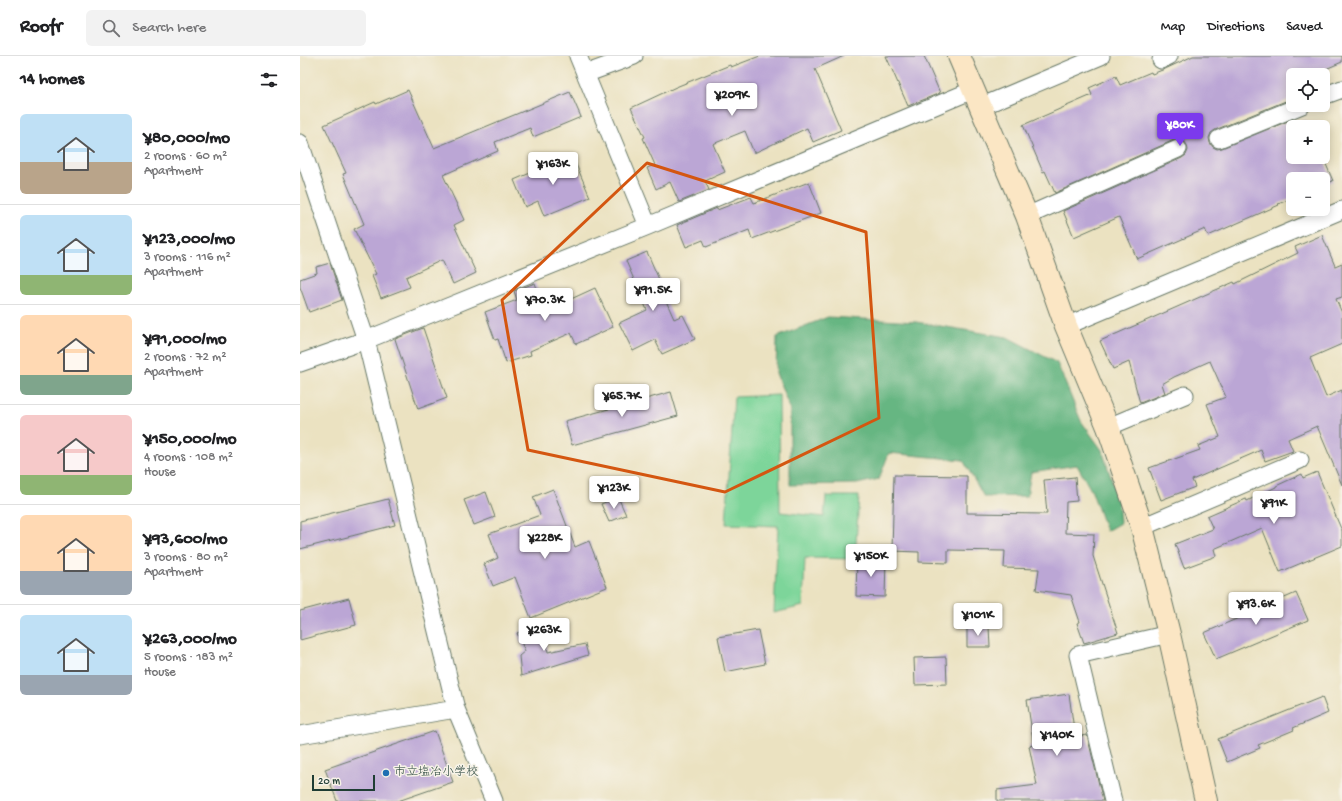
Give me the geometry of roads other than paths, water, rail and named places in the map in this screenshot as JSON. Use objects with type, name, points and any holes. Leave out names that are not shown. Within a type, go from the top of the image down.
[{"type":"street","points":[[578,56],[648,226]]},
{"type":"street","points":[[585,74],[634,56]]},
{"type":"street","points":[[959,56],[1027,216],[1066,326],[1108,427],[1142,527],[1169,634],[1206,801]]},
{"type":"street","points":[[300,364],[366,340],[648,226],[977,98],[1101,56]]},
{"type":"street","points":[[1330,93],[1342,89]]},
{"type":"street","points":[[1219,139],[1286,112]]},
{"type":"street","points":[[300,143],[366,340],[456,709],[494,801]]},
{"type":"street","points":[[1027,216],[1178,149]]},
{"type":"street","points":[[1066,326],[1342,210]]},
{"type":"street","points":[[1108,427],[1185,395]]},
{"type":"street","points":[[1142,527],[1300,460]]},
{"type":"street","points":[[1113,801],[1078,656],[1169,634]]},
{"type":"street","points":[[300,736],[456,709]]},
{"type":"place","name":"市立塩冶小学校","points":[[386,773]]}]
